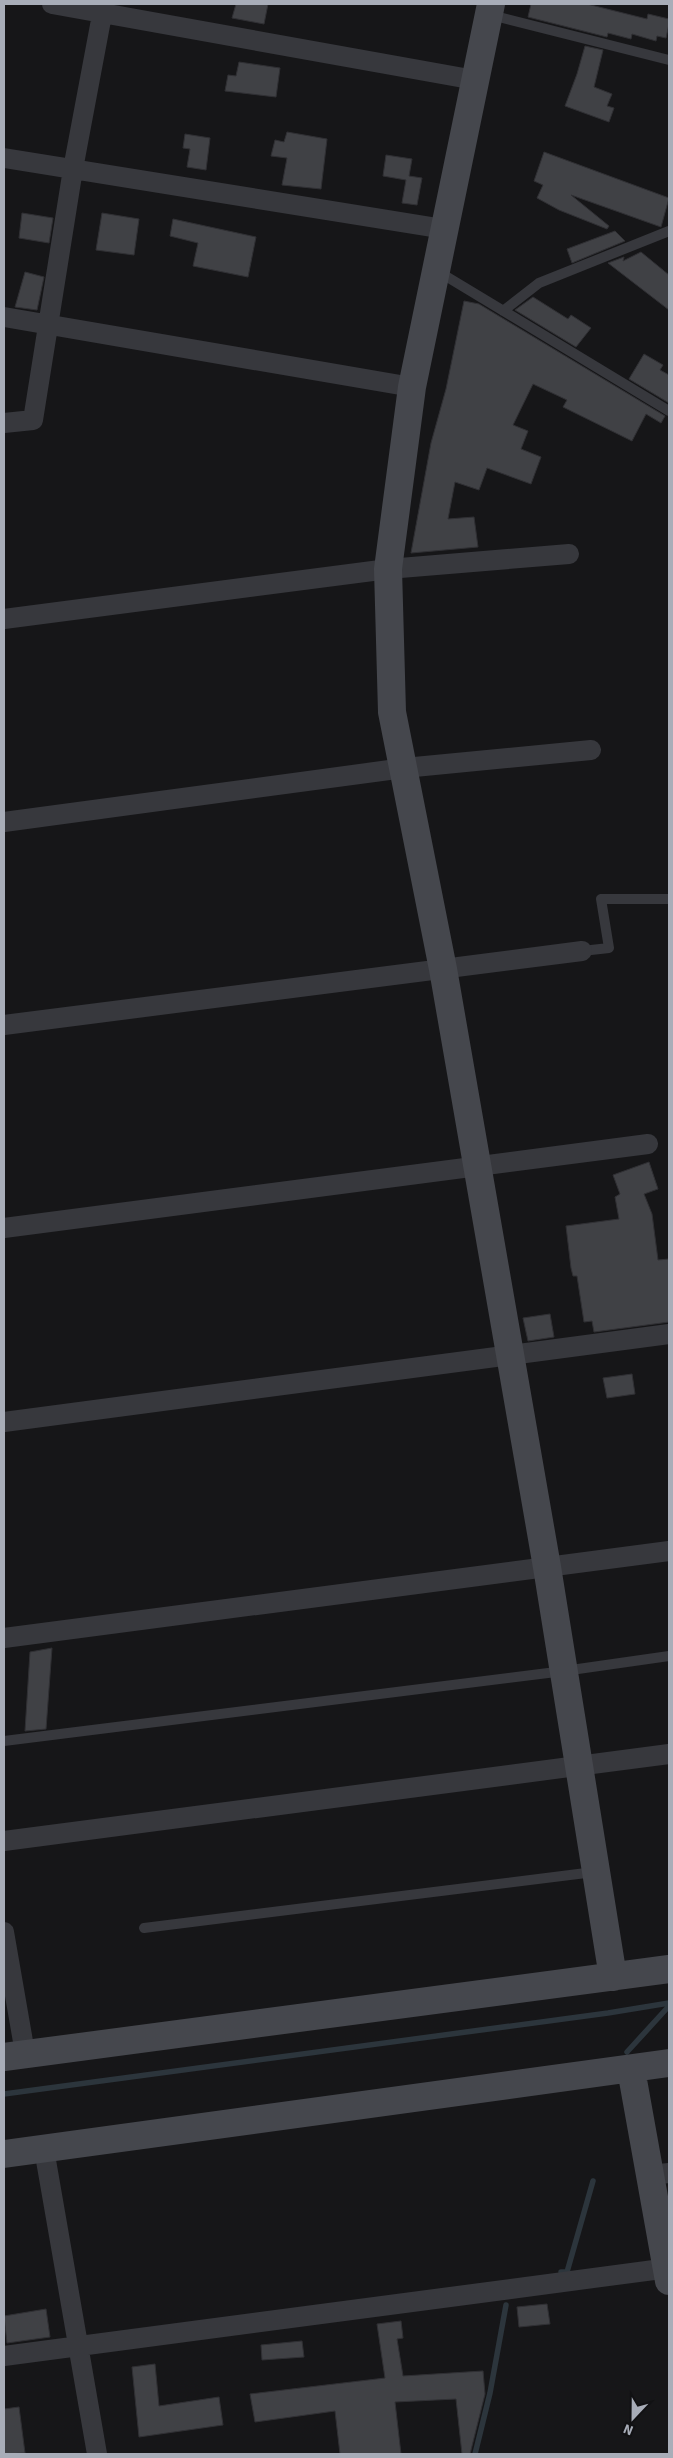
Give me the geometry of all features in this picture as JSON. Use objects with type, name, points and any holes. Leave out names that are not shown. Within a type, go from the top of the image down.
[{"type":"street","points":[[52,4],[103,8],[475,80]]},
{"type":"street","points":[[4,423],[33,420],[73,169],[103,8]]},
{"type":"street","points":[[490,9],[412,387],[388,569],[392,712],[443,969],[547,1567],[613,1977]]},
{"type":"street","points":[[4,158],[444,229]]},
{"type":"street","points":[[4,317],[412,387]]},
{"type":"street","points":[[4,619],[388,569],[569,554]]},
{"type":"street","points":[[4,822],[404,768],[591,750]]},
{"type":"street","points":[[4,1025],[582,951]]},
{"type":"street","points":[[4,1228],[648,1144]]},
{"type":"street","points":[[4,1422],[669,1334]]},
{"type":"street","points":[[4,1638],[669,1551]]},
{"type":"street","points":[[4,1841],[669,1754]]},
{"type":"street","points":[[4,1932],[14,2055],[613,1977],[669,1968]]},
{"type":"street","points":[[4,2154],[669,2063]]},
{"type":"street","points":[[4,2356],[668,2272],[660,2174],[631,2069]]},
{"type":"street","points":[[44,2149],[97,2454]]},
{"type":"lane","points":[[490,9],[669,60]]},
{"type":"lane","points":[[503,311],[539,283],[669,231]]},
{"type":"lane","points":[[436,271],[669,411]]},
{"type":"lane","points":[[582,951],[609,948],[601,899],[669,899]]},
{"type":"lane","points":[[4,1741],[564,1671],[669,1656]]},
{"type":"lane","points":[[144,1928],[596,1872]]},
{"type":"building","points":[[236,4],[268,4],[264,24],[232,18]]},
{"type":"building","points":[[531,4],[587,4],[647,19],[648,14],[669,19],[669,24],[666,38],[657,36],[656,41],[632,34],[631,39],[608,33],[607,37],[528,17]]},
{"type":"building","points":[[585,46],[603,50],[594,87],[612,94],[607,106],[614,108],[609,122],[565,106]]},
{"type":"building","points":[[239,62],[280,68],[276,97],[225,91],[228,75],[236,76]]},
{"type":"building","points":[[287,132],[327,139],[321,189],[282,185],[287,158],[271,156],[275,140],[284,142]]},
{"type":"building","points":[[185,134],[210,138],[206,170],[187,167],[190,149],[183,148]]},
{"type":"building","points":[[544,152],[669,198],[661,227],[571,195],[609,226],[607,229],[559,210],[537,198],[543,185],[534,181]]},
{"type":"building","points":[[386,155],[412,159],[409,176],[422,178],[417,205],[402,203],[406,180],[383,176]]},
{"type":"building","points":[[22,213],[53,218],[49,243],[19,238]]},
{"type":"building","points":[[102,213],[139,219],[134,255],[96,250]]},
{"type":"building","points":[[173,219],[256,237],[248,277],[193,266],[198,243],[170,236]]},
{"type":"building","points":[[615,231],[625,241],[572,263],[567,249]]},
{"type":"building","points":[[641,252],[669,275],[669,310],[608,263],[624,257],[623,261]]},
{"type":"building","points":[[25,272],[44,277],[37,310],[15,307]]},
{"type":"building","points":[[533,297],[568,319],[571,315],[591,328],[576,347],[515,310]]},
{"type":"building","points":[[464,301],[479,304],[665,416],[661,423],[646,414],[632,441],[563,407],[567,400],[533,384],[513,425],[528,431],[521,449],[541,457],[531,484],[487,468],[479,490],[455,482],[448,519],[474,517],[478,547],[411,553],[431,443],[446,389]]},
{"type":"building","points":[[644,354],[663,365],[660,370],[669,375],[669,403],[629,379]]},
{"type":"building","points":[[649,1162],[658,1189],[644,1194],[652,1214],[658,1260],[669,1259],[669,1322],[594,1332],[592,1321],[584,1322],[577,1276],[573,1276],[571,1268],[566,1226],[619,1219],[615,1197],[620,1194],[613,1175]]},
{"type":"building","points":[[550,1314],[554,1337],[528,1341],[523,1318]]},
{"type":"building","points":[[632,1374],[635,1394],[607,1398],[603,1378]]},
{"type":"building","points":[[52,1648],[46,1729],[25,1731],[30,1652]]},
{"type":"building","points":[[547,2304],[550,2324],[519,2327],[517,2307]]},
{"type":"building","points":[[46,2309],[50,2337],[7,2343],[4,2316]]},
{"type":"building","points":[[401,2321],[403,2338],[397,2339],[403,2376],[483,2371],[485,2394],[470,2454],[462,2454],[456,2399],[395,2402],[401,2454],[340,2454],[335,2411],[255,2422],[250,2394],[385,2378],[377,2324]]},
{"type":"building","points":[[302,2341],[304,2357],[262,2360],[261,2345]]},
{"type":"building","points":[[155,2364],[159,2406],[219,2397],[223,2425],[139,2437],[132,2367]]},
{"type":"building","points":[[19,2407],[25,2453],[4,2454],[4,2409]]},
{"type":"waterway","points":[[4,2094],[608,2013],[669,2003]]},
{"type":"waterway","points":[[627,2052],[669,2006]]},
{"type":"waterway","points":[[561,2272],[567,2272],[593,2181]]},
{"type":"waterway","points":[[475,2454],[490,2393],[506,2305]]}]
